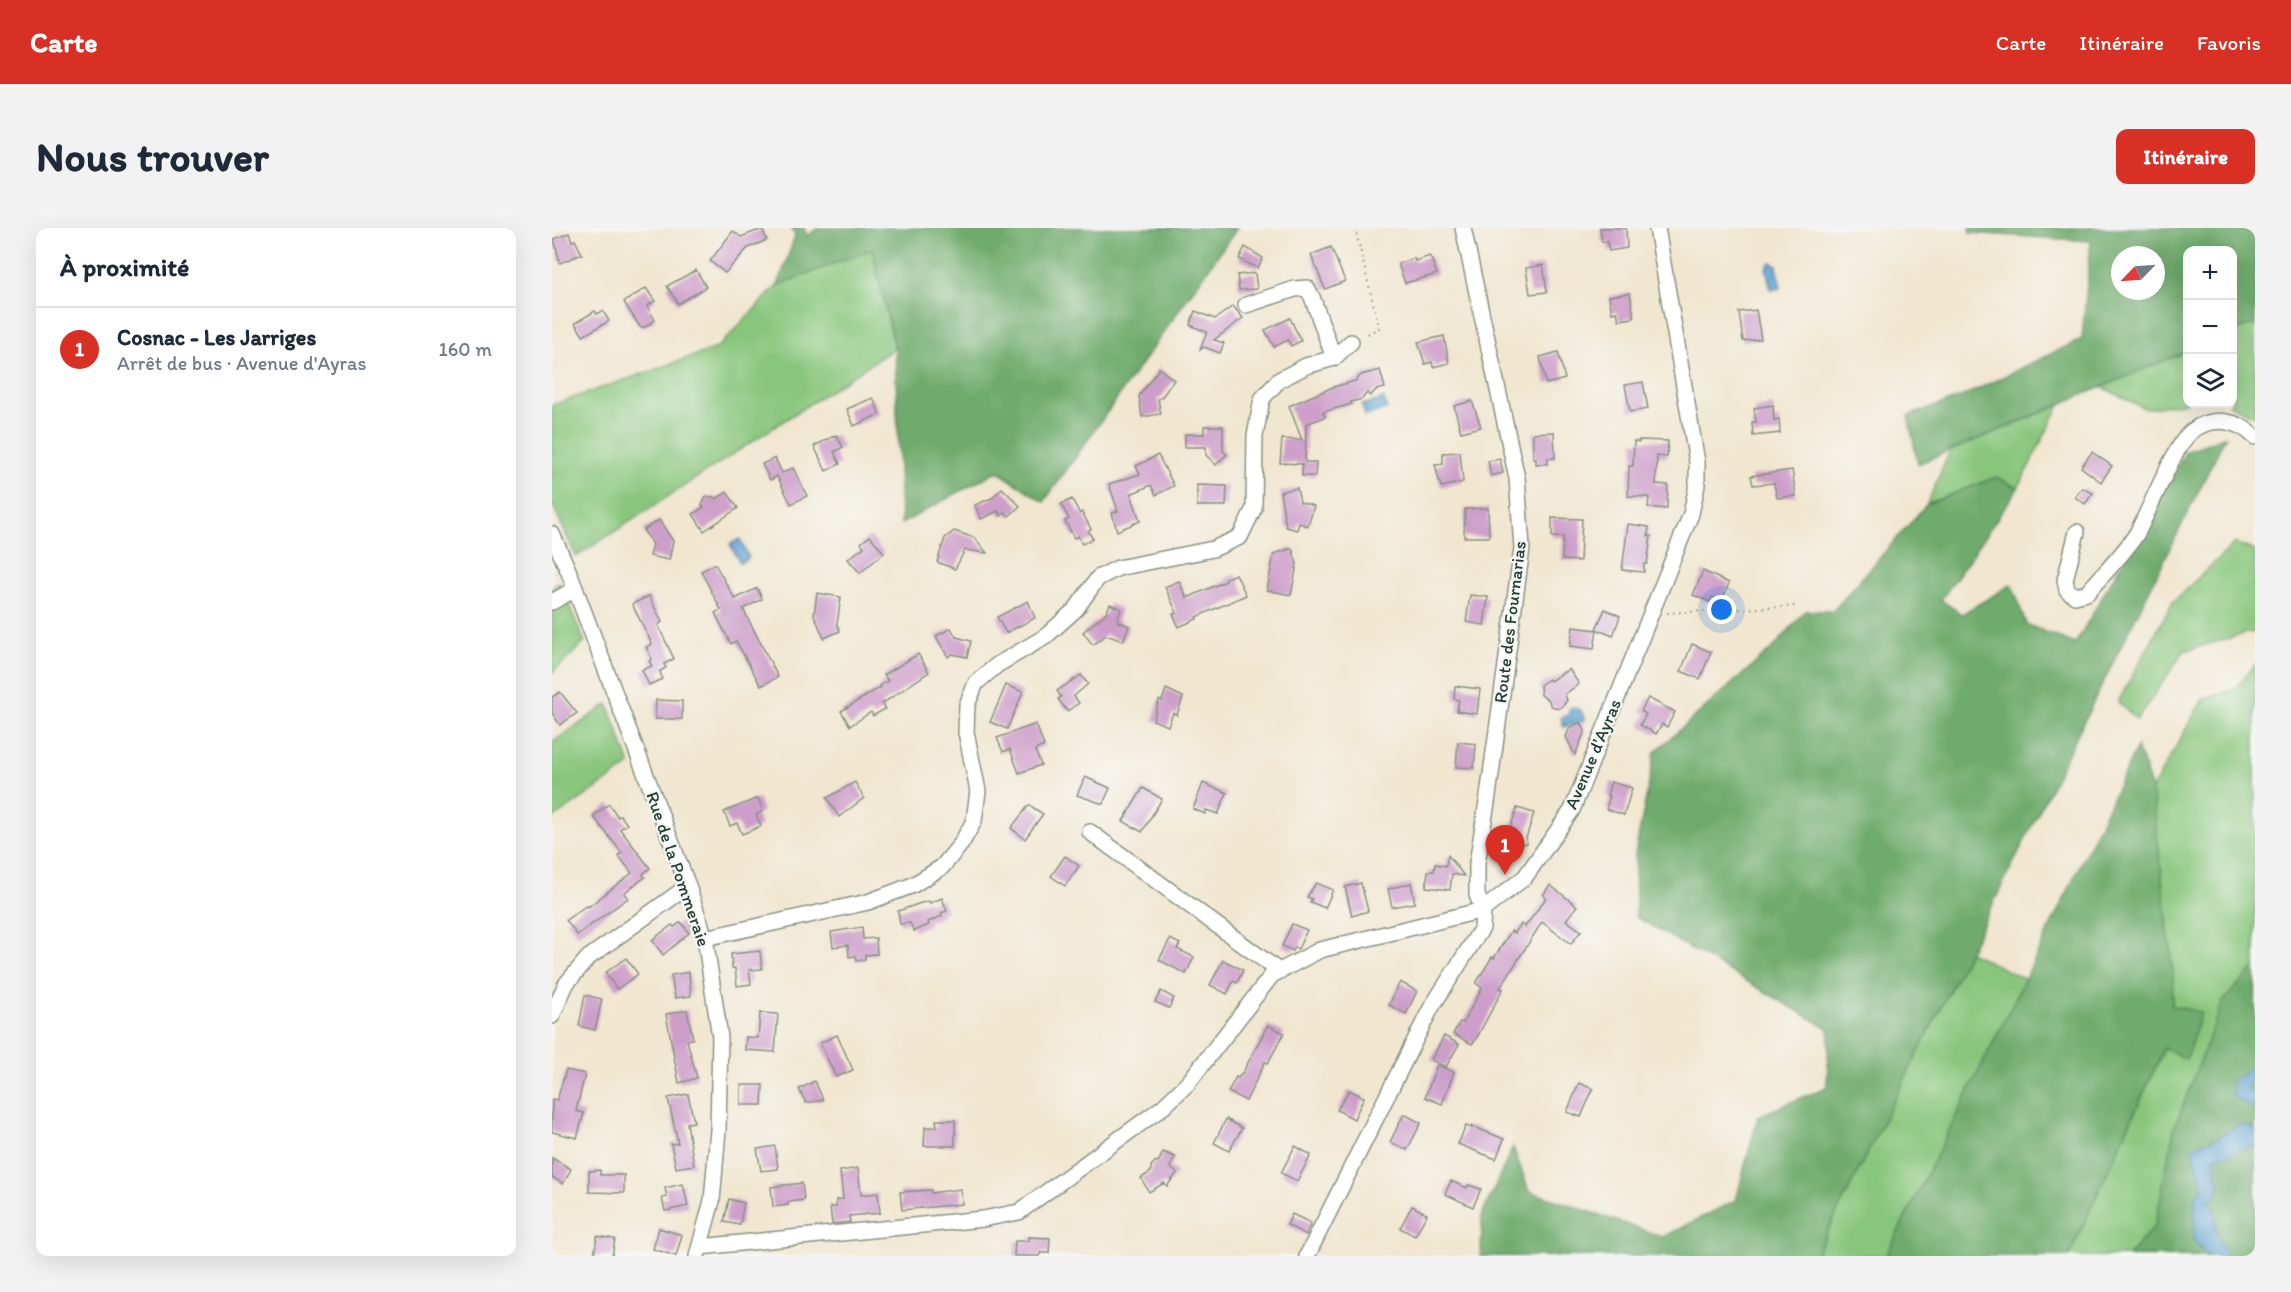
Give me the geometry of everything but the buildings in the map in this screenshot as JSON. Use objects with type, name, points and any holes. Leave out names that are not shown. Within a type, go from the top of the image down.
[{"type":"street","name":"Route des Fournarias","points":[[1463,228],[1517,478],[1522,548],[1477,863],[1477,895],[1483,910]]},
{"type":"street","name":"Avenue d'Ayras","points":[[1483,910],[1525,877],[1572,810],[1691,514],[1697,485],[1697,462],[1657,228]]},
{"type":"street","points":[[1246,305],[1295,289],[1307,288],[1334,358]]},
{"type":"street","points":[[705,938],[868,902],[913,885],[942,867],[961,844],[974,821],[978,791],[966,732],[967,705],[976,683],[997,665],[1045,637],[1076,609],[1098,578],[1118,568],[1213,549],[1240,537],[1254,508],[1255,436],[1262,399],[1279,380],[1306,366],[1334,358],[1351,342]]},
{"type":"street","points":[[2077,532],[2065,580],[2067,590],[2075,596],[2087,593],[2136,534],[2181,446],[2192,431],[2209,423],[2225,421],[2236,423],[2255,437]]},
{"type":"street","name":"Rue de la Pommeraie","points":[[552,534],[688,886],[705,938],[720,1037],[719,1107],[712,1200],[699,1251]]},
{"type":"street","points":[[552,602],[575,589]]},
{"type":"street","points":[[1090,832],[1279,971]]},
{"type":"street","points":[[552,1016],[566,984],[588,958],[688,886]]},
{"type":"street","points":[[699,1251],[983,1219],[1019,1212],[1163,1107],[1188,1083],[1272,975],[1320,950],[1483,910],[1482,928],[1431,1008],[1307,1256]]},
{"type":"path","points":[[1351,342],[1379,328],[1355,228]]},
{"type":"path","points":[[1653,608],[1665,613],[1798,606]]},
{"type":"green space","points":[[791,228],[804,228],[807,236],[818,228],[1237,228],[1044,502],[997,471],[901,524],[895,348],[872,249],[778,285],[795,236]]},
{"type":"green space","points":[[1970,228],[2255,228],[2255,323],[2237,330],[2237,246],[2183,246],[2183,353],[1918,464],[1908,416],[1961,397],[2082,339],[2091,241],[1970,233]]},
{"type":"green space","points":[[872,249],[895,348],[576,557],[552,503],[552,405],[717,348],[778,285]]},
{"type":"green space","points":[[2255,323],[2255,416],[2237,408],[2237,330]]},
{"type":"green space","points":[[2183,353],[2183,403],[2146,409],[2102,387]]},
{"type":"green space","points":[[2060,405],[2018,488],[1996,477],[1927,504],[1950,451]]},
{"type":"green space","points":[[2226,436],[1815,1256],[1481,1256],[1482,1215],[1513,1147],[1529,1191],[1663,1237],[1736,1200],[1758,1116],[1827,1087],[1829,1029],[1636,917],[1635,854],[1655,752],[1777,644],[1805,611],[1833,611],[1927,504],[1996,477],[2018,488],[1941,600],[1962,614],[2012,584],[2026,624],[2075,644],[2186,451]]},
{"type":"green space","points":[[2235,543],[2255,551],[2255,633],[2251,632],[2184,651],[2137,720],[2118,702],[2172,603]]},
{"type":"green space","points":[[559,582],[585,642],[552,673],[552,590]]},
{"type":"green space","points":[[2255,664],[2255,1256],[2069,1256],[2165,1047],[2186,1058],[2201,1012],[2172,1006],[2173,974],[2152,789],[2203,699],[2234,690]]},
{"type":"green space","points":[[608,704],[630,765],[552,819],[552,743]]},
{"type":"green space","points":[[2137,747],[2152,789],[2173,974],[2172,1006],[2201,1012],[2186,1059],[2164,1048],[2069,1256],[1886,1256],[2025,979]]},
{"type":"green space","points":[[1969,952],[2025,979],[1886,1256],[1815,1256]]},
{"type":"green space","points":[[2255,967],[2255,1256],[2128,1256],[2155,1225],[2174,1129],[2223,1001]]},
{"type":"water","points":[[1771,262],[1777,265],[1781,288],[1771,290],[1766,268]]},
{"type":"water","points":[[1384,399],[1387,409],[1365,416],[1362,405]]},
{"type":"water","points":[[740,539],[749,558],[740,563],[730,544]]},
{"type":"water","points":[[1571,707],[1581,710],[1585,720],[1564,727],[1561,718],[1570,714],[1568,711]]},
{"type":"water","points":[[2255,1066],[2255,1079],[2248,1084],[2248,1090],[2255,1094],[2255,1109],[2234,1097],[2231,1082]]},
{"type":"water","points":[[2243,1124],[2255,1129],[2255,1147],[2244,1147],[2214,1158],[2219,1184],[2217,1195],[2209,1200],[2214,1209],[2217,1235],[2226,1256],[2208,1256],[2194,1240],[2195,1197],[2203,1187],[2192,1147],[2219,1137]]},
{"type":"place","name":"Cosnac - Les Jarriges","points":[[1505,875]]}]
